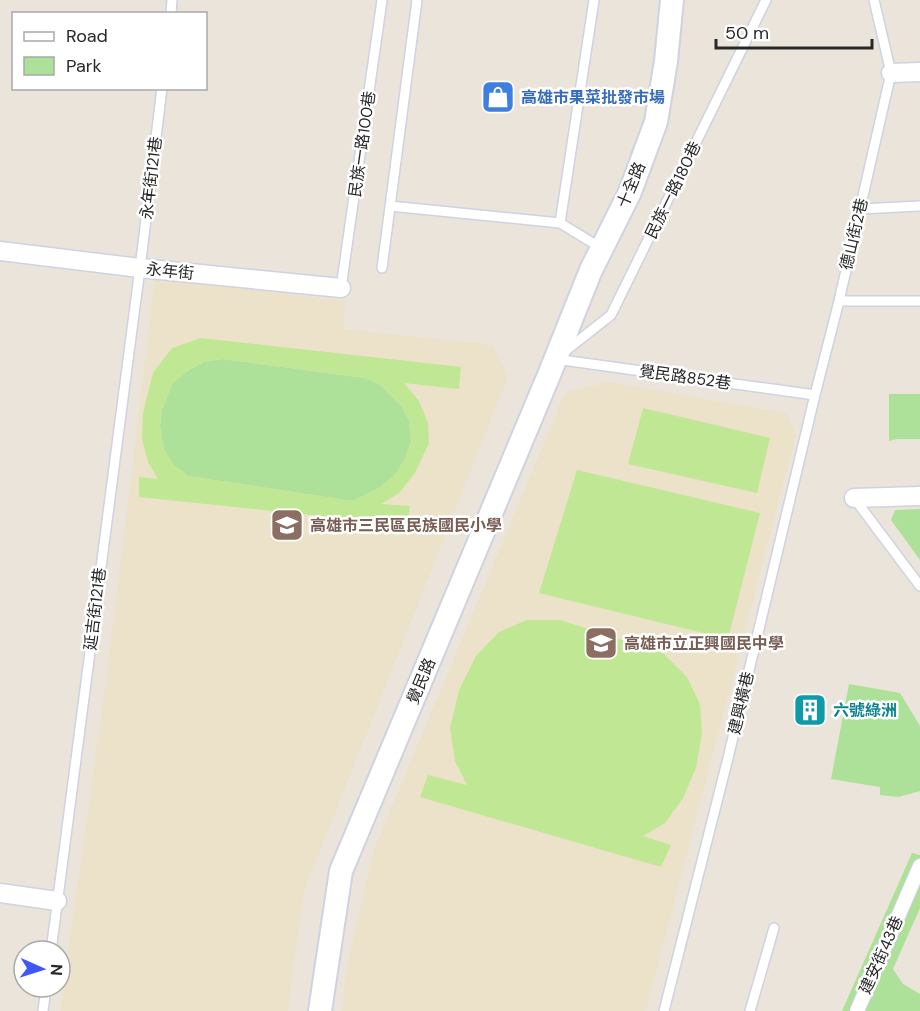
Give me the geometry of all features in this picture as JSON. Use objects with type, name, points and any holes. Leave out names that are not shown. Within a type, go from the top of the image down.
[{"type":"street","name":"十全路","points":[[555,360],[591,270],[630,192],[656,122],[666,61],[672,0]]},
{"type":"street","points":[[891,73],[920,72]]},
{"type":"street","name":"永年街","points":[[0,251],[341,288]]},
{"type":"street","name":"覺民路","points":[[320,1011],[342,871],[555,360]]},
{"type":"street","points":[[854,498],[920,496]]},
{"type":"street","name":"建安街43巷","points":[[857,1011],[920,866]]},
{"type":"street","points":[[0,893],[57,901]]},
{"type":"lane","name":"民族一路100巷","points":[[341,288],[382,0]]},
{"type":"lane","points":[[382,268],[417,0]]},
{"type":"lane","points":[[560,223],[594,0]]},
{"type":"lane","name":"民族一路180巷","points":[[555,360],[611,315],[766,0]]},
{"type":"lane","points":[[874,0],[891,73]]},
{"type":"lane","name":"德山街2巷","points":[[815,395],[891,73]]},
{"type":"lane","name":"永年街121巷","points":[[140,268],[162,90]]},
{"type":"lane","points":[[390,206],[560,223],[601,248]]},
{"type":"lane","points":[[860,209],[920,206]]},
{"type":"lane","name":"延吉街121巷","points":[[52,939],[140,268]]},
{"type":"lane","points":[[839,301],[920,301]]},
{"type":"lane","name":"覺民路852巷","points":[[555,360],[815,395]]},
{"type":"lane","name":"建興橫巷","points":[[664,1011],[728,758],[815,395]]},
{"type":"lane","points":[[854,498],[920,586]]},
{"type":"lane","points":[[750,1011],[774,928]]},
{"type":"shaded area","name":"高雄市三民區民族國民小學","points":[[155,278],[345,301],[344,329],[493,345],[508,377],[304,892],[288,1011],[60,1011],[62,999],[72,999],[72,939],[70,939],[107,672]]},
{"type":"shaded area","name":"高雄市立正興國民中學","points":[[607,382],[786,413],[796,435],[646,1011],[342,1011],[346,971],[373,852],[565,393]]},
{"type":"green space","points":[[201,338],[461,367],[459,389],[404,383],[419,401],[428,423],[429,443],[415,473],[399,493],[381,504],[410,506],[407,525],[139,497],[139,477],[158,479],[148,462],[142,439],[143,413],[153,373],[172,348]],"holes":[[[222,359],[365,378],[379,384],[402,407],[409,421],[411,441],[406,457],[395,475],[379,488],[353,501],[188,476],[173,464],[164,449],[160,425],[162,410],[172,384],[203,362]]]},
{"type":"green space","points":[[222,359],[365,378],[379,384],[402,407],[409,421],[411,441],[406,457],[395,475],[379,488],[353,501],[188,476],[173,464],[164,449],[160,425],[162,410],[172,384],[186,372],[203,362]]},
{"type":"green space","points":[[889,394],[920,394],[920,439],[889,441]]},
{"type":"green space","points":[[643,408],[770,438],[757,493],[628,464]]},
{"type":"green space","points":[[577,470],[760,513],[728,639],[539,593]]},
{"type":"green space","points":[[920,509],[920,560],[891,520],[895,510]]},
{"type":"green space","points":[[527,620],[560,620],[663,653],[687,677],[700,704],[702,733],[696,768],[683,798],[665,823],[643,836],[671,845],[661,867],[420,797],[428,775],[467,785],[455,761],[450,728],[459,690],[476,656],[499,632]]},
{"type":"green space","points":[[849,684],[900,693],[920,726],[920,791],[898,797],[880,795],[880,787],[831,779]]},
{"type":"green space","points":[[912,853],[920,855],[920,908],[893,969],[903,984],[920,994],[920,1011],[842,1011]]},
{"type":"place","name":"高雄市果菜批發市場","points":[[498,97]]},
{"type":"place","name":"高雄市三民區民族國民小學","points":[[287,525]]},
{"type":"place","name":"高雄市立正興國民中學","points":[[601,643]]},
{"type":"place","name":"六號綠洲","points":[[810,710]]}]
